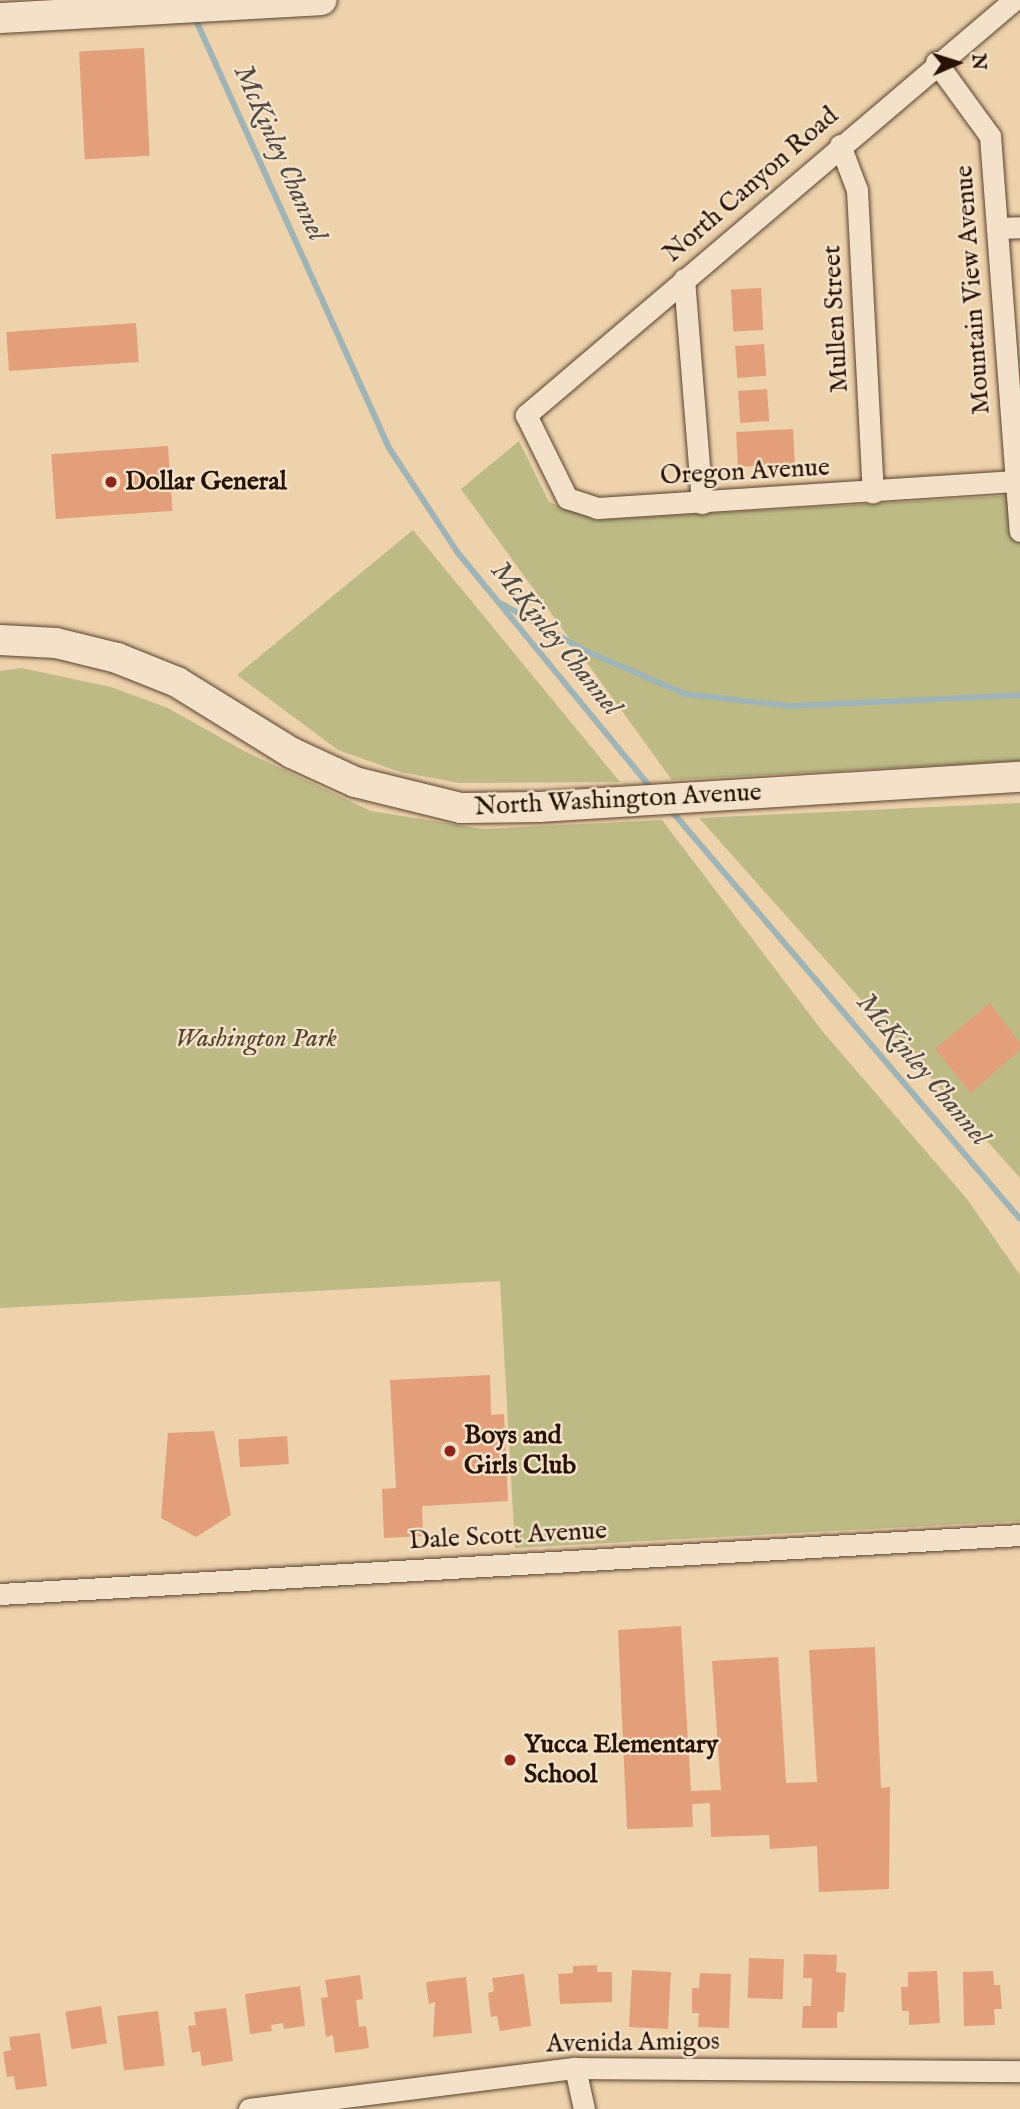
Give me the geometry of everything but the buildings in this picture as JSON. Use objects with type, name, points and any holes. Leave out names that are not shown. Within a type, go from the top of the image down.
[{"type":"main road","points":[[0,18],[321,0]]},
{"type":"main road","name":"North Washington Avenue","points":[[0,640],[56,643],[117,658],[177,682],[292,753],[355,782],[461,808],[625,802],[1020,777]]},
{"type":"street","name":"North Canyon Road","points":[[526,415],[936,62],[1014,0]]},
{"type":"street","name":"Mountain View Avenue","points":[[936,62],[990,136],[1020,531]]},
{"type":"street","name":"Mullen Street","points":[[841,145],[858,190],[873,493]]},
{"type":"street","points":[[998,228],[1020,227]]},
{"type":"street","points":[[684,279],[702,503]]},
{"type":"street","name":"Oregon Avenue","points":[[526,415],[567,498],[597,508],[873,493],[1017,481]]},
{"type":"street","name":"Dale Scott Avenue","points":[[0,1594],[1020,1535]]},
{"type":"street","points":[[575,2068],[584,2109]]},
{"type":"street","name":"Avenida Amigos","points":[[249,2109],[575,2068],[1020,2071]]},
{"type":"green space","points":[[519,441],[549,502],[596,520],[1020,495],[1020,761],[672,780],[461,489]]},
{"type":"green space","points":[[413,530],[620,782],[459,783],[400,772],[338,750],[237,675]]},
{"type":"green space","name":"Washington Park","points":[[21,668],[111,687],[168,708],[246,752],[371,811],[483,829],[662,820],[823,1032],[967,1199],[1020,1275],[1020,1521],[515,1548],[500,1281],[0,1308],[0,671]]},
{"type":"green space","points":[[1020,803],[1020,1178],[699,818]]},
{"type":"waterway","name":"McKinley Channel","points":[[194,16],[389,448],[458,553],[653,790]]},
{"type":"waterway","points":[[502,604],[586,651],[685,694],[790,706],[1020,695]]},
{"type":"waterway","name":"McKinley Channel","points":[[669,808],[1020,1219]]},
{"type":"place","name":"Dollar General","points":[[111,482]]},
{"type":"place","name":"Boys and Girls Club","points":[[450,1451]]},
{"type":"place","name":"Yucca Elementary School","points":[[510,1760]]}]
